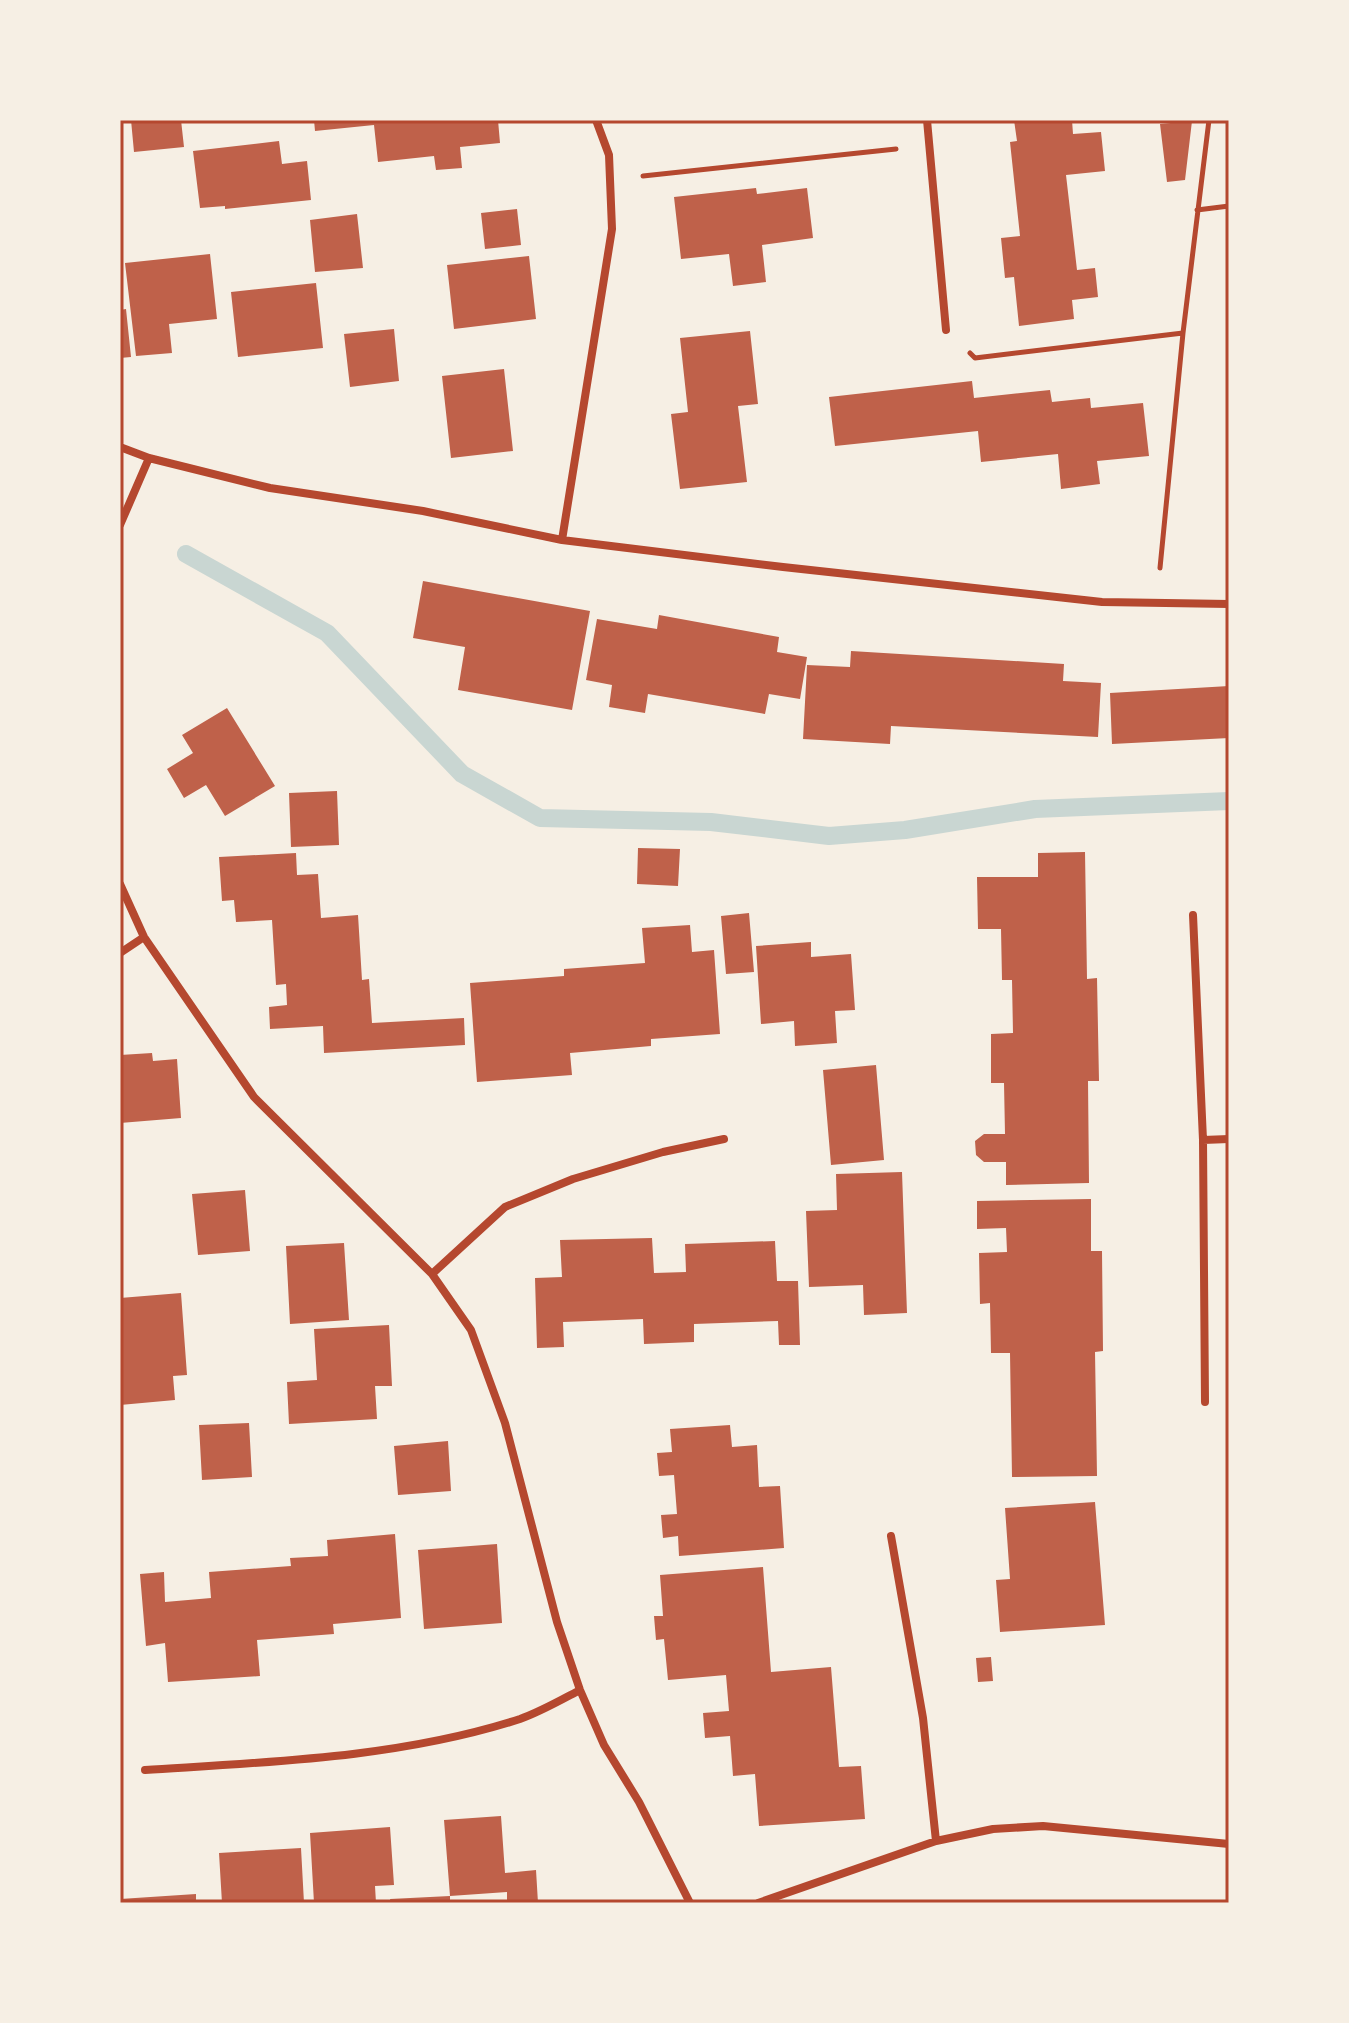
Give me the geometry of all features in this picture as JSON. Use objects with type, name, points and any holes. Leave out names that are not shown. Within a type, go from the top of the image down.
[{"type":"street","points":[[562,540],[610,244],[609,155],[596,120]]},
{"type":"street","points":[[927,120],[946,330]]},
{"type":"street","points":[[120,447],[149,458],[270,488],[423,511],[562,540],[1072,599],[1229,604]]},
{"type":"street","points":[[120,525],[149,458]]},
{"type":"street","points":[[120,884],[144,937],[254,1097],[432,1274],[471,1330],[505,1423],[557,1622],[580,1690],[604,1745],[639,1802],[690,1903]]},
{"type":"street","points":[[1193,915],[1203,1140],[1205,1402]]},
{"type":"street","points":[[120,953],[144,937]]},
{"type":"street","points":[[432,1274],[505,1207],[573,1179],[663,1152],[724,1139]]},
{"type":"street","points":[[1203,1140],[1229,1139]]},
{"type":"street","points":[[891,1536],[923,1718],[936,1841]]},
{"type":"street","points":[[145,1770],[270,1762],[404,1747],[522,1719],[580,1690]]},
{"type":"street","points":[[758,1903],[936,1841],[993,1829],[1043,1826],[1229,1844]]},
{"type":"path","points":[[1163,603],[1159,560],[1209,120]]},
{"type":"path","points":[[610,179],[929,145]]},
{"type":"path","points":[[1197,210],[1229,206]]},
{"type":"path","points":[[946,330],[975,358],[1183,333]]},
{"type":"building","points":[[131,120],[181,120],[184,147],[134,152]]},
{"type":"building","points":[[314,120],[498,120],[500,143],[460,147],[462,168],[436,170],[434,156],[378,162],[374,125],[315,131]]},
{"type":"building","points":[[1014,120],[1072,120],[1073,134],[1101,132],[1105,171],[1066,175],[1077,270],[1095,268],[1098,297],[1072,300],[1074,319],[1019,326],[1014,277],[1005,278],[1001,238],[1020,236],[1010,142],[1017,141]]},
{"type":"building","points":[[1192,121],[1185,180],[1167,182],[1160,124]]},
{"type":"building","points":[[279,141],[282,164],[307,161],[311,200],[225,209],[225,206],[200,208],[193,151]]},
{"type":"building","points":[[756,188],[757,194],[807,188],[813,238],[762,245],[766,282],[733,286],[729,254],[681,259],[674,197]]},
{"type":"building","points":[[517,209],[521,245],[485,249],[481,213]]},
{"type":"building","points":[[357,214],[363,268],[315,272],[310,220]]},
{"type":"building","points":[[210,254],[217,319],[169,324],[172,353],[136,356],[125,263]]},
{"type":"building","points":[[529,256],[536,319],[454,329],[447,265]]},
{"type":"building","points":[[316,283],[323,348],[238,357],[231,292]]},
{"type":"building","points":[[126,309],[131,357],[120,358],[120,310]]},
{"type":"building","points":[[394,329],[399,381],[350,387],[344,334]]},
{"type":"building","points":[[750,331],[758,404],[738,406],[747,482],[680,489],[671,414],[688,412],[680,338]]},
{"type":"building","points":[[504,369],[513,451],[451,458],[442,376]]},
{"type":"building","points":[[972,381],[974,398],[1050,390],[1052,402],[1090,398],[1091,408],[1143,403],[1149,456],[1097,461],[1100,484],[1061,489],[1058,454],[981,462],[978,431],[835,446],[829,397]]},
{"type":"building","points":[[423,581],[590,611],[572,710],[458,690],[465,647],[413,638]]},
{"type":"building","points":[[659,615],[779,637],[777,652],[807,657],[800,699],[769,694],[765,714],[648,694],[645,713],[609,707],[612,685],[586,680],[597,619],[657,629]]},
{"type":"building","points":[[851,651],[1064,664],[1063,681],[1101,683],[1098,737],[891,726],[890,744],[803,739],[807,665],[850,667]]},
{"type":"building","points":[[1229,686],[1229,738],[1112,744],[1110,693]]},
{"type":"building","points":[[227,708],[275,786],[225,816],[206,785],[184,798],[167,769],[193,753],[182,735]]},
{"type":"building","points":[[337,791],[339,845],[291,847],[289,793]]},
{"type":"building","points":[[638,848],[680,849],[678,886],[637,884]]},
{"type":"building","points":[[1085,852],[1087,979],[1097,978],[1099,1081],[1088,1081],[1089,1183],[1006,1185],[1006,1162],[984,1162],[976,1155],[975,1141],[984,1134],[1005,1134],[1004,1083],[991,1083],[991,1034],[1013,1033],[1012,980],[1002,980],[1001,929],[978,929],[977,877],[1038,877],[1038,853]]},
{"type":"building","points":[[296,853],[297,875],[318,874],[321,918],[358,915],[362,980],[369,979],[372,1023],[464,1018],[465,1045],[324,1053],[323,1026],[270,1029],[269,1007],[287,1005],[286,984],[276,985],[272,920],[236,922],[234,900],[222,901],[219,857]]},
{"type":"building","points":[[749,913],[754,972],[726,974],[721,916]]},
{"type":"building","points":[[690,925],[692,952],[714,950],[720,1034],[651,1039],[651,1046],[570,1053],[572,1075],[477,1082],[470,983],[564,976],[564,969],[645,963],[642,928]]},
{"type":"building","points":[[811,942],[811,957],[851,954],[855,1010],[835,1011],[837,1043],[795,1046],[794,1021],[761,1024],[756,946]]},
{"type":"building","points":[[152,1053],[153,1061],[177,1059],[181,1118],[120,1123],[120,1055]]},
{"type":"building","points":[[876,1065],[884,1160],[831,1165],[823,1070]]},
{"type":"building","points":[[902,1172],[907,1313],[864,1315],[863,1285],[809,1287],[806,1211],[837,1210],[836,1174]]},
{"type":"building","points":[[245,1190],[250,1251],[198,1255],[192,1194]]},
{"type":"building","points":[[1091,1199],[1091,1251],[1102,1251],[1103,1351],[1095,1352],[1097,1476],[1012,1477],[1010,1353],[991,1353],[990,1303],[980,1304],[979,1253],[1007,1252],[1006,1228],[977,1229],[977,1201]]},
{"type":"building","points":[[652,1238],[654,1273],[686,1272],[685,1244],[775,1241],[777,1281],[798,1281],[800,1345],[779,1345],[778,1321],[694,1324],[694,1342],[644,1344],[643,1319],[563,1322],[564,1347],[537,1348],[535,1278],[562,1277],[560,1240]]},
{"type":"building","points":[[344,1243],[349,1320],[290,1324],[286,1246]]},
{"type":"building","points":[[181,1293],[187,1375],[173,1376],[175,1400],[120,1405],[120,1298]]},
{"type":"building","points":[[389,1325],[392,1386],[375,1386],[377,1419],[289,1424],[287,1382],[317,1380],[314,1329]]},
{"type":"building","points":[[249,1423],[252,1477],[202,1480],[199,1425]]},
{"type":"building","points":[[730,1425],[732,1447],[757,1445],[759,1487],[780,1486],[784,1548],[679,1556],[678,1536],[663,1538],[661,1515],[677,1514],[674,1475],[659,1476],[657,1453],[672,1452],[670,1429]]},
{"type":"building","points":[[448,1441],[451,1491],[398,1495],[394,1446]]},
{"type":"building","points":[[1095,1502],[1105,1625],[1000,1632],[996,1580],[1010,1579],[1005,1508]]},
{"type":"building","points":[[395,1534],[401,1618],[333,1624],[334,1634],[257,1640],[260,1676],[168,1682],[165,1643],[146,1646],[140,1574],[164,1572],[165,1602],[211,1598],[209,1572],[291,1566],[290,1558],[328,1556],[327,1540]]},
{"type":"building","points":[[497,1544],[502,1623],[424,1629],[418,1550]]},
{"type":"building","points":[[763,1567],[771,1672],[831,1667],[839,1767],[861,1766],[865,1819],[759,1826],[755,1774],[733,1776],[730,1736],[705,1738],[703,1713],[729,1711],[726,1675],[668,1680],[664,1639],[656,1640],[654,1616],[663,1616],[660,1575]]},
{"type":"building","points":[[991,1657],[993,1681],[978,1682],[976,1658]]},
{"type":"building","points":[[501,1816],[505,1873],[536,1870],[538,1903],[507,1903],[507,1892],[450,1896],[444,1820]]},
{"type":"building","points":[[390,1827],[394,1885],[375,1886],[376,1903],[314,1903],[310,1833]]},
{"type":"building","points":[[301,1848],[304,1903],[222,1903],[219,1853]]},
{"type":"building","points":[[196,1894],[196,1903],[120,1903],[120,1899]]},
{"type":"building","points":[[450,1896],[450,1903],[391,1903],[390,1899]]},
{"type":"waterway","points":[[186,554],[327,633],[462,774],[540,818],[711,822],[829,836],[905,830],[1035,809],[1229,801]]}]
